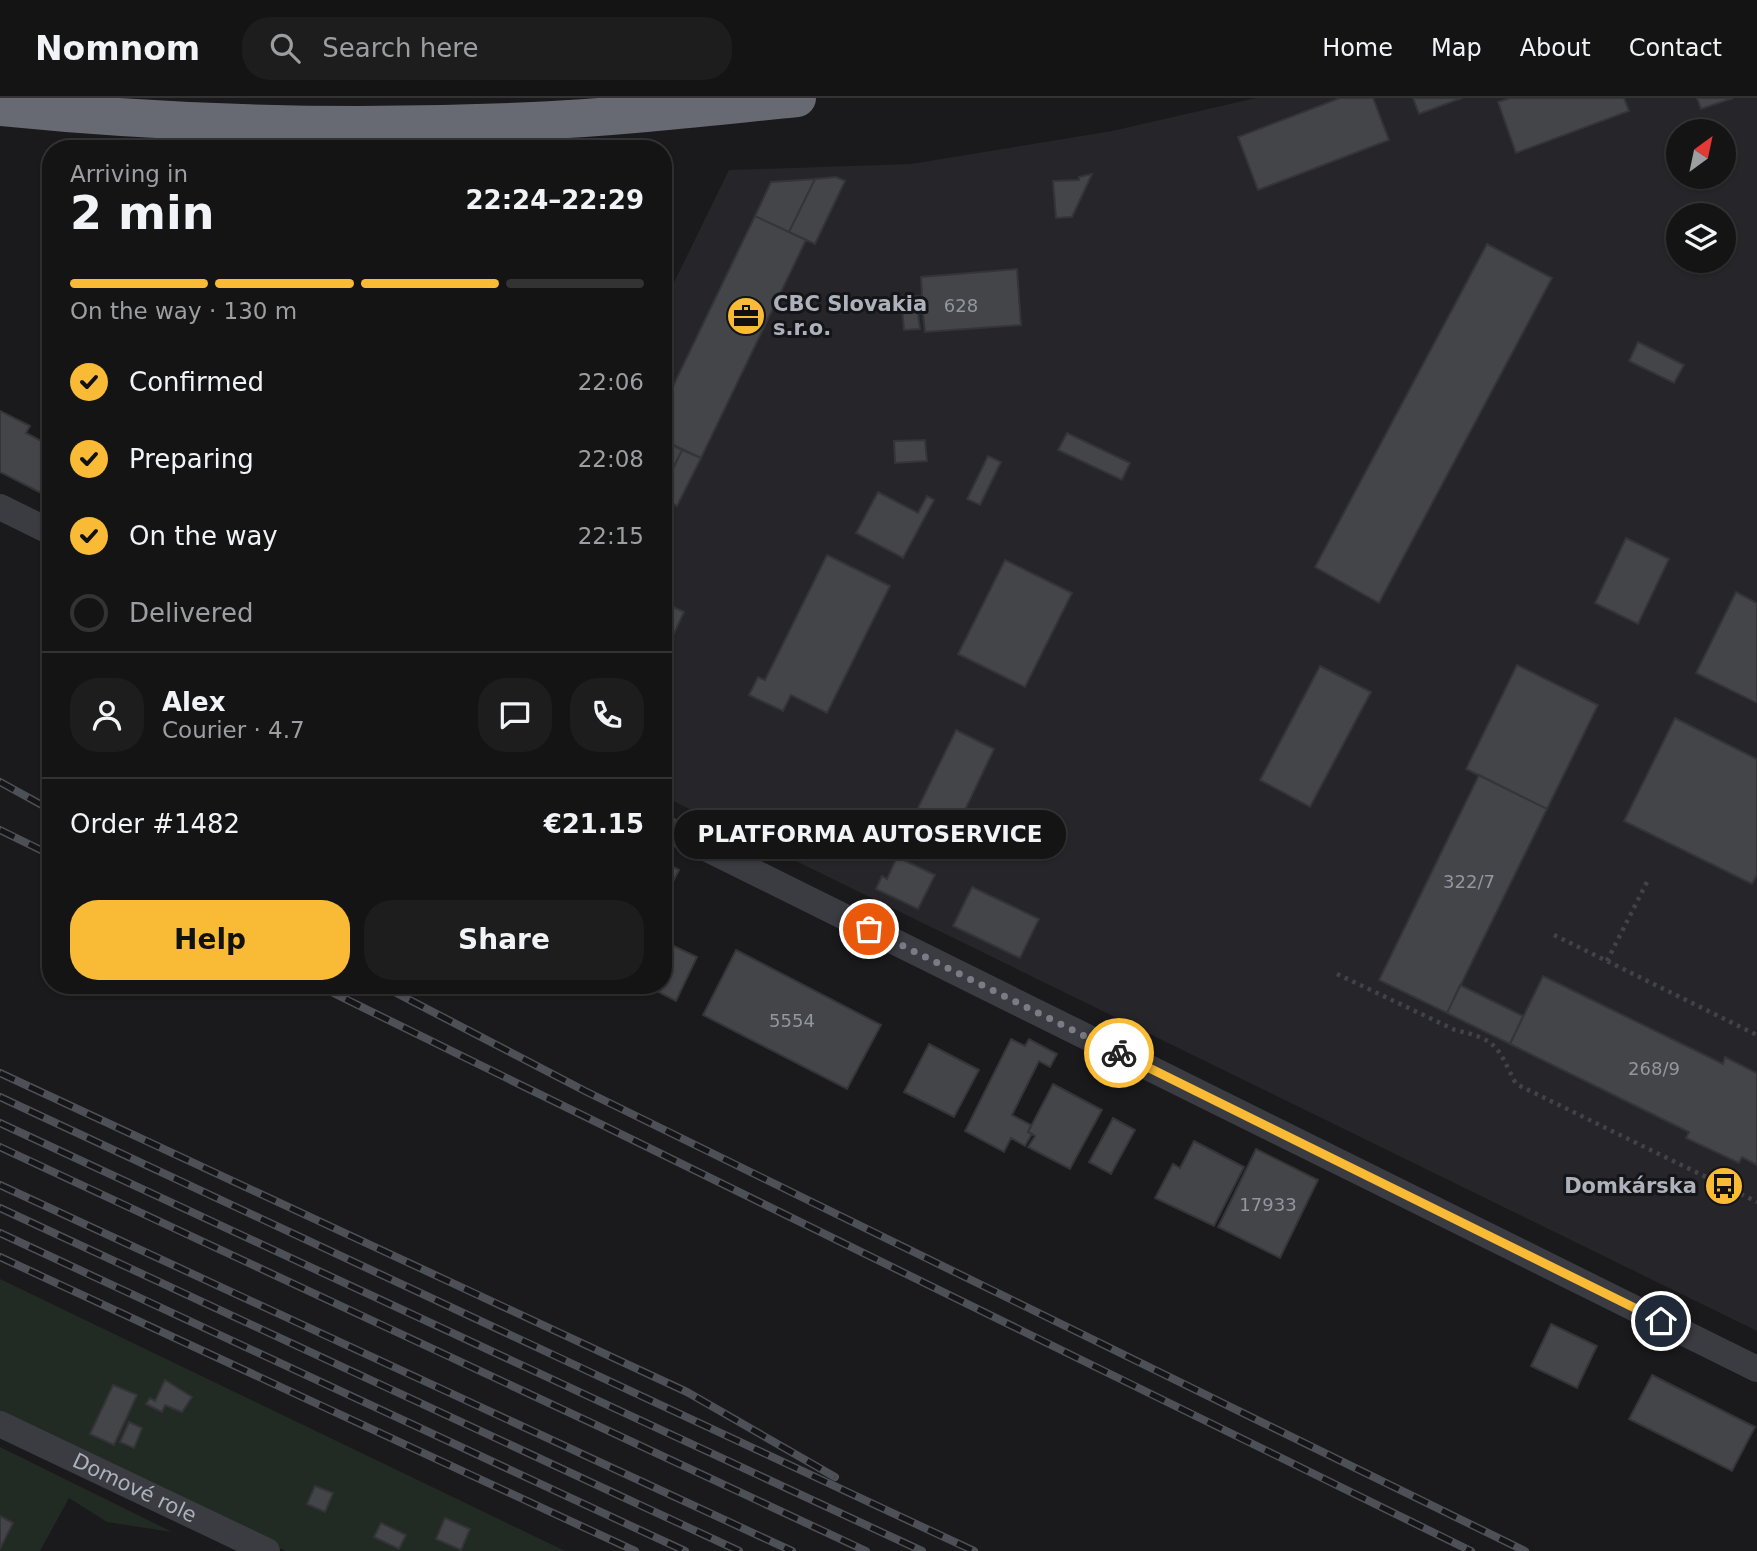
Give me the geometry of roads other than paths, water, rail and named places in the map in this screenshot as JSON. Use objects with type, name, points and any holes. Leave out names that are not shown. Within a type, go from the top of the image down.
[{"type":"highway","points":[[0,107],[83,116],[216,124],[386,124],[534,121],[679,111],[797,98]]},
{"type":"street","points":[[0,507],[42,528]]},
{"type":"street","points":[[672,831],[1757,1369]]},
{"type":"street","name":"Domové role","points":[[0,1424],[267,1551]]},
{"type":"railway","points":[[0,782],[42,805]]},
{"type":"railway","points":[[0,830],[42,851]]},
{"type":"railway","points":[[335,994],[1471,1551]]},
{"type":"railway","points":[[398,994],[585,1091],[1525,1551]]},
{"type":"railway","points":[[0,1073],[687,1392],[835,1477]]},
{"type":"railway","points":[[0,1097],[974,1551]]},
{"type":"railway","points":[[0,1123],[922,1551]]},
{"type":"railway","points":[[0,1147],[866,1551]]},
{"type":"railway","points":[[0,1185],[792,1551]]},
{"type":"railway","points":[[0,1208],[739,1551]]},
{"type":"railway","points":[[0,1233],[685,1551]]},
{"type":"railway","points":[[0,1257],[635,1551]]},
{"type":"place","name":"CBC Slovakia s.r.o.","points":[[746,316]]},
{"type":"place","name":"PLATFORMA AUTOSERVICE","points":[[869,929]]},
{"type":"place","name":"Domkárska","points":[[1724,1186]]}]
